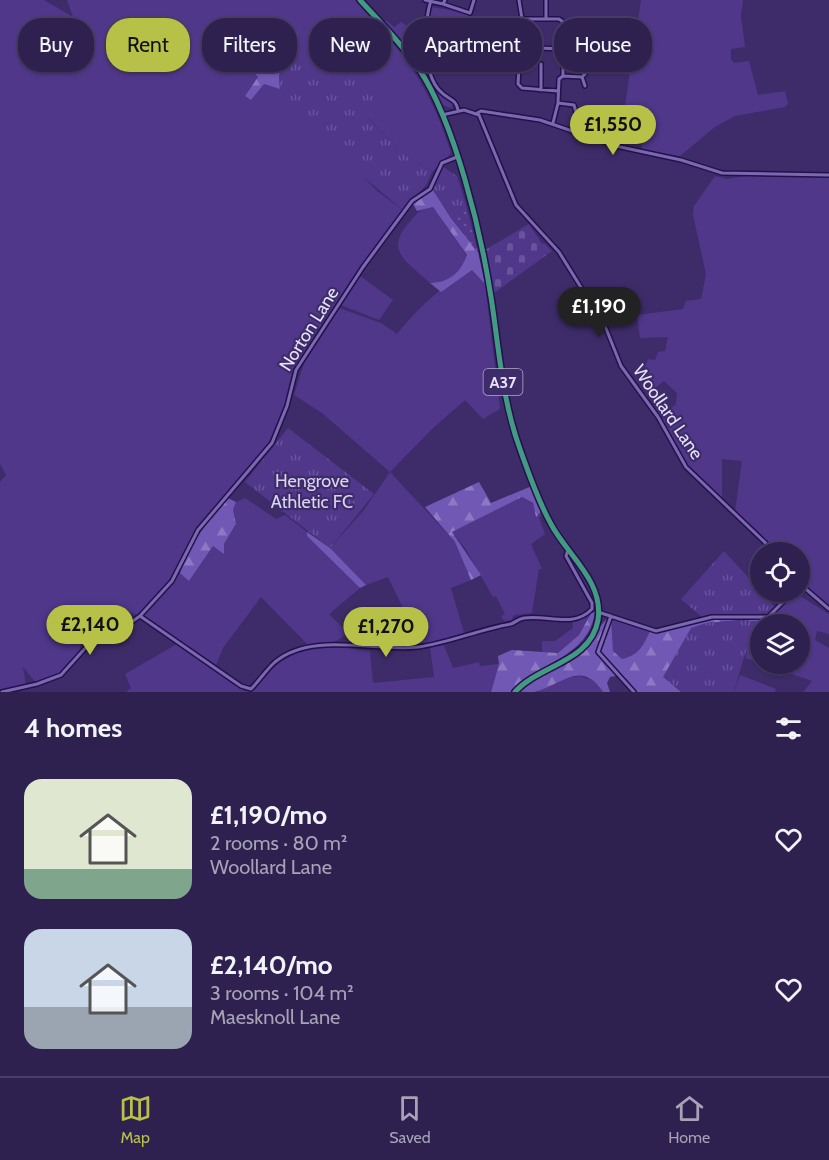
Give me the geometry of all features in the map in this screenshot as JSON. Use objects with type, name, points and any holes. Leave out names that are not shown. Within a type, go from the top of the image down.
[{"type":"highway","name":"A37","points":[[360,0],[415,63],[442,115],[457,157],[487,273],[510,416],[520,449],[553,529],[591,583],[598,612]]},
{"type":"highway","points":[[515,692],[528,680],[571,657],[584,646],[595,630],[598,612]]},
{"type":"street","points":[[425,0],[444,2],[470,14],[474,0]]},
{"type":"street","points":[[519,0],[522,19],[554,20]]},
{"type":"street","points":[[546,0],[546,20]]},
{"type":"street","points":[[430,1],[426,27],[428,64],[436,87],[455,101],[458,111]]},
{"type":"street","points":[[519,72],[520,86],[558,92]]},
{"type":"street","points":[[541,72],[541,90]]},
{"type":"street","points":[[553,123],[558,103],[559,79],[563,76],[563,72]]},
{"type":"street","points":[[563,76],[582,77],[587,72]]},
{"type":"street","points":[[582,77],[585,86]]},
{"type":"street","points":[[573,122],[576,112],[572,104],[574,98]]},
{"type":"street","points":[[558,103],[572,104]]},
{"type":"street","points":[[442,115],[458,111],[477,113],[481,111],[553,123],[616,146],[681,160],[722,173],[829,175]]},
{"type":"street","name":"Woollard Lane","points":[[477,113],[483,122],[516,205],[559,252],[605,326],[621,366],[658,417],[686,467],[765,542]]},
{"type":"street","name":"Norton Lane","points":[[2,692],[37,684],[61,675],[89,644],[119,631],[140,616],[178,572],[198,530],[272,443],[287,406],[296,370],[363,267],[412,201],[430,189],[442,163],[457,157]]},
{"type":"street","points":[[140,616],[241,686],[250,689],[275,662],[304,648],[338,644],[370,648],[419,646],[511,624],[524,618],[566,621],[588,613],[592,609],[592,603],[566,556],[568,550]]},
{"type":"street","points":[[810,593],[829,609]]},
{"type":"street","points":[[598,612],[644,629],[656,631],[712,617],[764,618],[775,612],[784,602]]},
{"type":"street","points":[[611,615],[598,652],[634,692]]},
{"type":"green space","points":[[0,0],[44,0],[73,17],[67,0],[355,0],[371,18],[309,18],[309,58],[297,41],[297,18],[202,18],[202,72],[254,72],[258,77],[245,96],[251,100],[264,83],[280,89],[377,191],[403,210],[294,368],[285,406],[269,444],[197,530],[170,581],[140,616],[114,605],[81,640],[77,656],[59,673],[37,684],[23,667],[26,686],[0,691],[0,482],[6,475],[0,464]]},
{"type":"green space","points":[[641,0],[743,0],[741,16],[745,47],[731,49],[731,59],[734,63],[749,61],[758,95],[785,91],[788,103],[785,107],[735,116],[715,127],[680,156],[641,150],[642,138],[621,132],[630,72],[652,72],[652,18],[638,18]]},
{"type":"green space","points":[[431,7],[469,13],[468,18],[430,18]]},
{"type":"green space","points":[[401,22],[403,23],[403,46],[391,32],[391,24],[394,27]]},
{"type":"green space","points":[[297,41],[308,56],[309,72],[374,72],[390,105],[368,118],[404,154],[432,172],[426,185],[403,210],[348,164],[280,89],[281,72],[297,72]]},
{"type":"green space","points":[[391,41],[403,56],[403,72],[414,72],[424,88],[443,129],[451,153],[432,172],[404,154],[323,72],[391,72]]},
{"type":"green space","points":[[254,72],[281,72],[280,89],[264,84],[251,100],[245,96],[258,77]]},
{"type":"green space","points":[[424,72],[428,72],[436,89],[454,102],[451,108],[442,105]]},
{"type":"green space","points":[[443,167],[457,176],[466,205],[451,218],[433,190]]},
{"type":"green space","points":[[715,176],[727,179],[745,176],[829,177],[829,607],[810,591],[810,542],[766,542],[735,512],[742,461],[722,459],[722,499],[687,466],[660,418],[676,404],[677,393],[664,381],[655,388],[642,374],[648,359],[655,360],[658,352],[665,351],[668,337],[640,338],[637,315],[683,309],[686,301],[701,299],[706,274],[693,215],[694,206]]},
{"type":"green space","points":[[433,190],[451,218],[478,252],[485,284],[472,270],[441,292],[430,283],[443,281],[453,276],[467,255],[433,207],[417,211],[413,204]]},
{"type":"green space","points":[[466,205],[478,252],[451,218]]},
{"type":"green space","points":[[433,207],[467,256],[461,268],[453,276],[443,281],[430,283],[407,263],[399,250],[398,242],[401,234],[416,214]]},
{"type":"green space","points":[[529,224],[542,244],[544,243],[552,251],[494,293],[485,250]]},
{"type":"green space","points":[[472,270],[485,284],[500,409],[483,419],[465,400],[432,429],[390,472],[322,413],[294,395],[305,360],[339,308],[381,323],[397,334],[431,298],[451,282]]},
{"type":"green space","points":[[360,276],[393,300],[379,320],[341,305]]},
{"type":"green space","name":"Hengrove Athletic FC","points":[[288,428],[374,494],[330,548],[245,482]]},
{"type":"green space","points":[[390,472],[455,542],[471,580],[451,588],[464,633],[421,645],[388,577],[366,585],[330,548],[364,510]]},
{"type":"green space","points":[[479,482],[491,503],[532,486],[541,512],[536,517],[533,503],[522,497],[452,532],[481,575],[471,580],[455,542],[425,507]]},
{"type":"green space","points":[[522,497],[533,504],[536,517],[544,512],[539,518],[545,534],[531,544],[542,569],[539,569],[532,613],[514,615],[511,620],[504,621],[501,616],[505,614],[496,596],[493,597],[465,548],[452,532]]},
{"type":"green space","points":[[228,498],[236,502],[233,510],[236,524],[224,544],[224,554],[213,546],[189,581],[180,573],[189,552],[206,524]]},
{"type":"green space","points":[[245,498],[276,519],[285,515],[307,532],[307,536],[360,588],[329,614],[347,632],[340,639],[309,646],[261,597],[223,648],[216,665],[143,616],[180,573],[190,580],[213,546],[224,553],[224,544],[236,525],[233,510],[236,502]]},
{"type":"green space","points":[[307,532],[330,548],[366,585],[360,588],[307,536]]},
{"type":"green space","points":[[724,551],[750,580],[750,602],[771,602],[776,608],[772,613],[702,617],[681,599]]},
{"type":"green space","points":[[786,602],[810,602],[829,614],[829,634],[817,631],[815,640],[829,648],[829,692],[803,692],[812,681],[792,674],[810,674],[810,614],[775,614]]},
{"type":"green space","points":[[591,611],[579,635],[558,653],[542,652],[542,641],[555,641],[573,628],[572,619]]},
{"type":"green space","points":[[595,612],[591,627],[573,650],[535,673],[512,692],[491,692],[499,664],[498,656],[512,650],[558,653],[579,635],[591,613]]},
{"type":"green space","points":[[611,616],[650,631],[643,645],[633,655],[622,659],[613,651]]},
{"type":"green space","points":[[611,616],[613,651],[622,659],[633,655],[640,649],[650,631],[712,617],[750,618],[750,621],[706,623],[664,677],[681,692],[634,692],[621,675],[610,677],[607,683],[610,692],[603,692],[595,682],[579,675],[534,692],[519,692],[535,679],[578,655],[590,644],[603,623]]},
{"type":"green space","points":[[750,621],[750,644],[734,692],[681,692],[663,677],[691,628],[706,623]]},
{"type":"green space","points":[[443,643],[453,668],[479,662],[480,666],[499,664],[491,692],[250,692],[284,660],[315,649],[348,648],[370,651],[373,683],[434,677],[430,647]]},
{"type":"green space","points":[[177,644],[244,691],[250,692],[126,692],[131,688],[125,674]]},
{"type":"green space","points":[[750,644],[750,659],[746,658]]},
{"type":"green space","points":[[740,675],[776,689],[775,692],[734,692]]},
{"type":"green space","points":[[580,676],[596,681],[603,692],[535,692],[565,678]]}]
